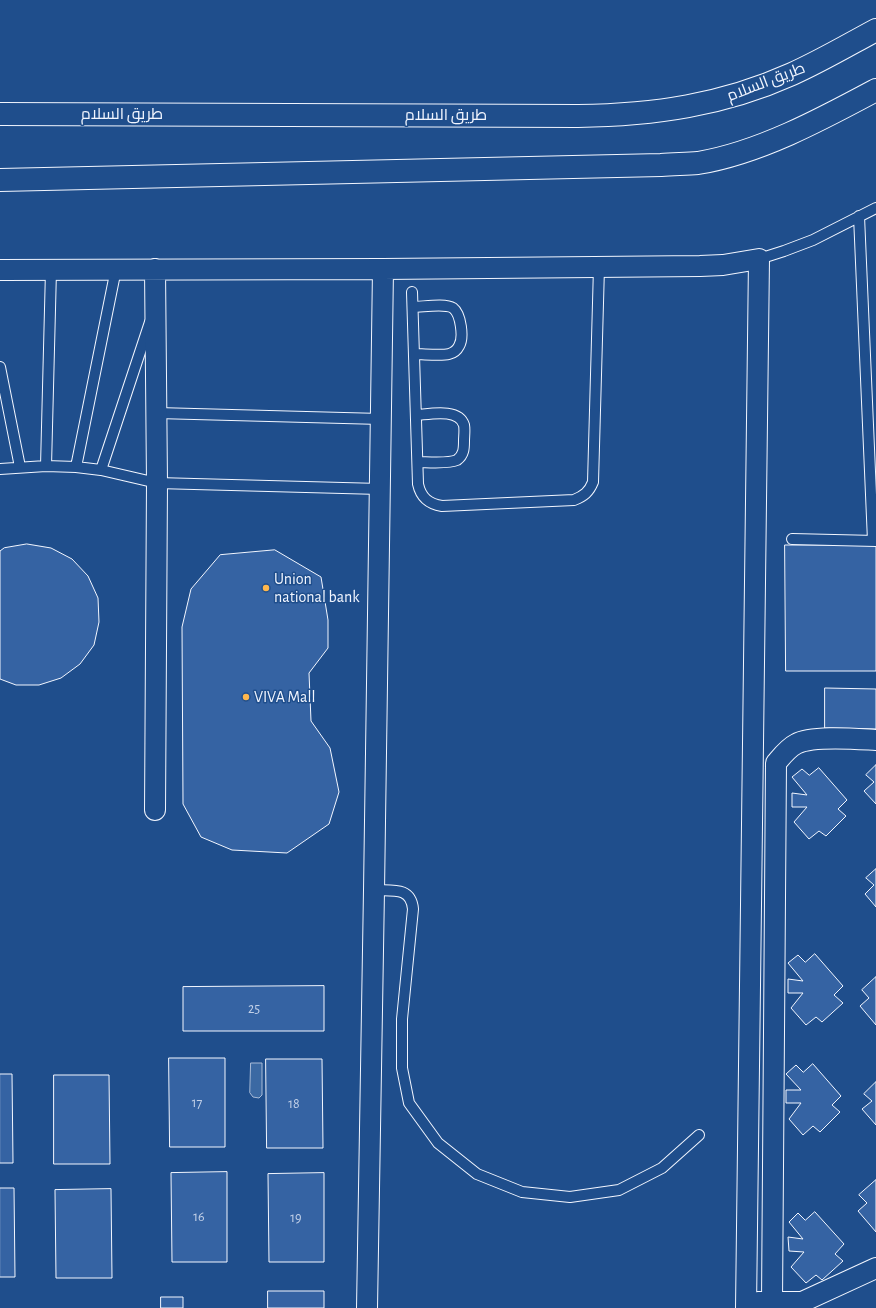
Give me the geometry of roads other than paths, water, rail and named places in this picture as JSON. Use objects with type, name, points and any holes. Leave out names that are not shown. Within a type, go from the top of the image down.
[{"type":"main road","name":"طريق السلام","points":[[0,114],[617,116],[693,106],[730,97],[761,87],[821,60],[876,30]]},
{"type":"main road","points":[[0,180],[698,163],[735,154],[774,141],[835,112],[876,90]]},
{"type":"street","points":[[0,270],[700,266],[759,259],[746,1306],[772,1301],[802,1302],[876,1268]]},
{"type":"street","points":[[155,269],[157,413],[155,810]]},
{"type":"street","points":[[366,1308],[383,269]]},
{"type":"street","points":[[772,1301],[776,763],[796,743],[814,738],[876,740]]},
{"type":"lane","points":[[759,259],[813,240],[876,208]]},
{"type":"lane","points":[[792,540],[875,541],[859,216]]},
{"type":"lane","points":[[412,292],[418,484],[420,491],[428,502],[442,506],[574,500],[583,497],[590,490],[593,482],[600,267]]},
{"type":"lane","points":[[76,467],[116,269]]},
{"type":"lane","points":[[46,466],[50,270]]},
{"type":"lane","points":[[101,470],[155,306]]},
{"type":"lane","points":[[413,307],[448,306],[458,312],[460,318],[461,341],[459,347],[449,354],[415,354]]},
{"type":"lane","points":[[0,367],[20,467]]},
{"type":"lane","points":[[157,413],[381,419]]},
{"type":"lane","points":[[417,415],[452,414],[457,416],[464,425],[464,449],[462,455],[458,459],[453,462],[418,462]]},
{"type":"lane","points":[[0,469],[46,466],[76,467],[101,470],[157,484],[380,489]]},
{"type":"lane","points":[[374,890],[404,892],[409,896],[412,902],[413,909],[402,1019],[402,1068],[409,1103],[438,1143],[476,1174],[522,1192],[570,1197],[618,1190],[662,1168],[699,1135]]},
{"type":"water","points":[[251,1063],[262,1063],[262,1095],[259,1098],[253,1097],[250,1093]]},
{"type":"place","name":"Union national bank","points":[[266,588]]},
{"type":"place","name":"VIVA Mall","points":[[246,697]]}]
